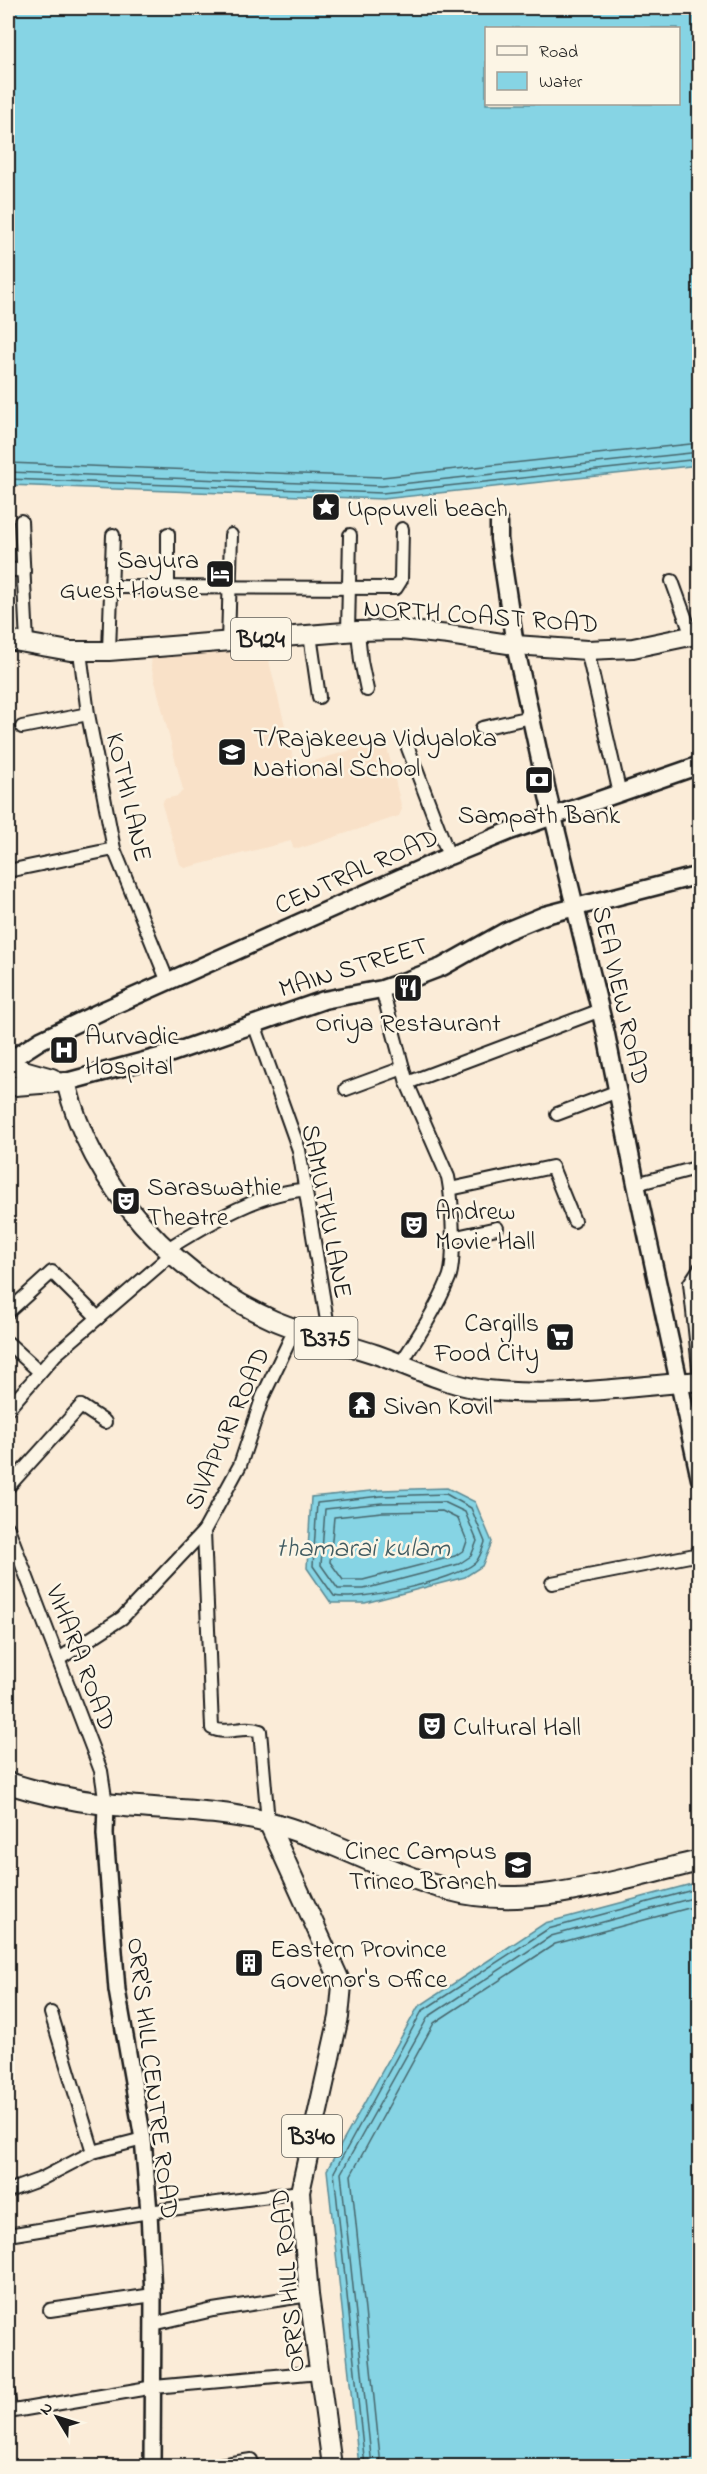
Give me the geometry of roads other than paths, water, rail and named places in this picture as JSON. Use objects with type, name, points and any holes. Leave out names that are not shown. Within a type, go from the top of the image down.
[{"type":"highway","points":[[8,1783],[58,1796],[106,1804],[219,1813],[268,1822],[315,1838],[430,1884],[452,1891],[491,1897],[534,1896],[699,1861]]},
{"type":"main road","name":"SEA VIEW ROAD","points":[[500,523],[499,539],[515,645],[553,816],[601,1010],[699,1479]]},
{"type":"main road","name":"NORTH COAST ROAD","points":[[8,640],[80,652],[228,643],[353,632],[420,632],[515,645],[587,650],[633,648],[696,635]]},
{"type":"main road","name":"CENTRAL ROAD","points":[[12,1069],[41,1040],[449,856],[553,816],[699,765]]},
{"type":"main road","name":"MAIN STREET","points":[[12,1069],[66,1082],[163,1056],[324,1000],[382,989],[442,967],[524,923],[575,907],[699,875]]},
{"type":"main road","name":"B375","points":[[66,1082],[83,1131],[107,1176],[146,1228],[170,1252],[217,1290],[295,1329],[401,1363],[444,1381],[468,1387],[503,1391],[561,1392],[679,1383],[699,1379]]},
{"type":"main road","name":"ORR’S HILL ROAD","points":[[268,1822],[342,1985],[339,2017],[300,2192],[309,2295],[332,2466]]},
{"type":"street","points":[[21,521],[27,643]]},
{"type":"street","points":[[112,587],[396,588],[401,580],[402,529]]},
{"type":"street","points":[[168,534],[168,587]]},
{"type":"street","points":[[110,651],[113,535]]},
{"type":"street","points":[[228,643],[231,535]]},
{"type":"street","points":[[350,535],[349,589],[353,632],[367,690]]},
{"type":"street","points":[[8,569],[24,571]]},
{"type":"street","points":[[672,580],[696,635]]},
{"type":"street","points":[[310,635],[319,697]]},
{"type":"street","points":[[587,650],[620,794]]},
{"type":"street","name":"KOTHI LANE","points":[[80,652],[88,714],[114,849],[168,982]]},
{"type":"street","points":[[22,727],[88,714]]},
{"type":"street","points":[[482,728],[531,717]]},
{"type":"street","points":[[408,748],[449,856]]},
{"type":"street","points":[[8,871],[114,849]]},
{"type":"street","points":[[382,989],[407,1083],[448,1177],[450,1189],[452,1238],[450,1276],[401,1363]]},
{"type":"street","points":[[407,1083],[601,1010]]},
{"type":"street","name":"SAMUTHU LANE","points":[[254,1024],[299,1150],[330,1339]]},
{"type":"street","points":[[346,1089],[403,1068]]},
{"type":"street","points":[[557,1113],[618,1091]]},
{"type":"street","points":[[450,1189],[552,1167],[574,1221]]},
{"type":"street","points":[[636,1184],[699,1167]]},
{"type":"street","points":[[8,1410],[55,1355],[170,1252],[201,1229],[265,1198],[305,1190]]},
{"type":"street","points":[[452,1238],[497,1228]]},
{"type":"street","points":[[699,1268],[690,1283],[699,1379]]},
{"type":"street","points":[[8,1312],[52,1272],[98,1318]]},
{"type":"street","name":"SIVAPURI ROAD","points":[[59,1659],[122,1618],[204,1531],[240,1465],[263,1396],[295,1329]]},
{"type":"street","points":[[8,1343],[40,1372]]},
{"type":"street","points":[[8,1486],[81,1406],[105,1422]]},
{"type":"street","name":"VIHARA ROAD","points":[[8,1528],[101,1771],[106,1804]]},
{"type":"street","points":[[204,1531],[212,1728],[219,1732],[251,1727],[260,1731],[268,1822]]},
{"type":"street","points":[[552,1583],[699,1554]]},
{"type":"street","name":"ORR'S HILL CENTRE ROAD","points":[[106,1804],[105,1834],[117,1990],[143,2139],[149,2212],[153,2295],[152,2466]]},
{"type":"street","points":[[51,2013],[93,2152]]},
{"type":"street","points":[[8,2191],[41,2179],[93,2152],[143,2139]]},
{"type":"street","points":[[8,2235],[149,2212],[300,2192]]},
{"type":"street","points":[[50,2310],[153,2295]]},
{"type":"street","points":[[153,2324],[213,2310],[309,2295]]},
{"type":"street","points":[[8,2392],[9,2412],[154,2387],[320,2372]]},
{"type":"street","points":[[213,2466],[251,2460]]},
{"type":"water","points":[[8,8],[699,8],[699,465],[383,499],[8,485]]},
{"type":"water","name":"thamarai kulam","points":[[447,1488],[475,1502],[492,1542],[482,1566],[465,1577],[365,1603],[331,1603],[307,1568],[311,1497],[381,1490]]},
{"type":"water","points":[[699,1882],[699,2466],[359,2466],[327,2170],[418,2007],[545,1923]]},
{"type":"place","name":"Uppuveli beach","points":[[326,507]]},
{"type":"place","name":"Sayura Guest House","points":[[220,574]]},
{"type":"place","name":"T/Rajakeeya Vidyaloka National School","points":[[232,752]]},
{"type":"place","name":"Sampath Bank","points":[[539,780]]},
{"type":"place","name":"Oriya Restaurant","points":[[408,988]]},
{"type":"place","name":"Aurvadic Hospital","points":[[64,1050]]},
{"type":"place","name":"Saraswathie Theatre","points":[[126,1201]]},
{"type":"place","name":"Andrew Movie Hall","points":[[414,1225]]},
{"type":"place","name":"Cargills Food City","points":[[560,1337]]},
{"type":"place","name":"Sivan Kovil","points":[[362,1405]]},
{"type":"place","name":"Cultural Hall","points":[[432,1726]]},
{"type":"place","name":"Cinec Campus Trinco Branch","points":[[518,1865]]},
{"type":"place","name":"Eastern Province Governor's Office","points":[[249,1963]]}]
